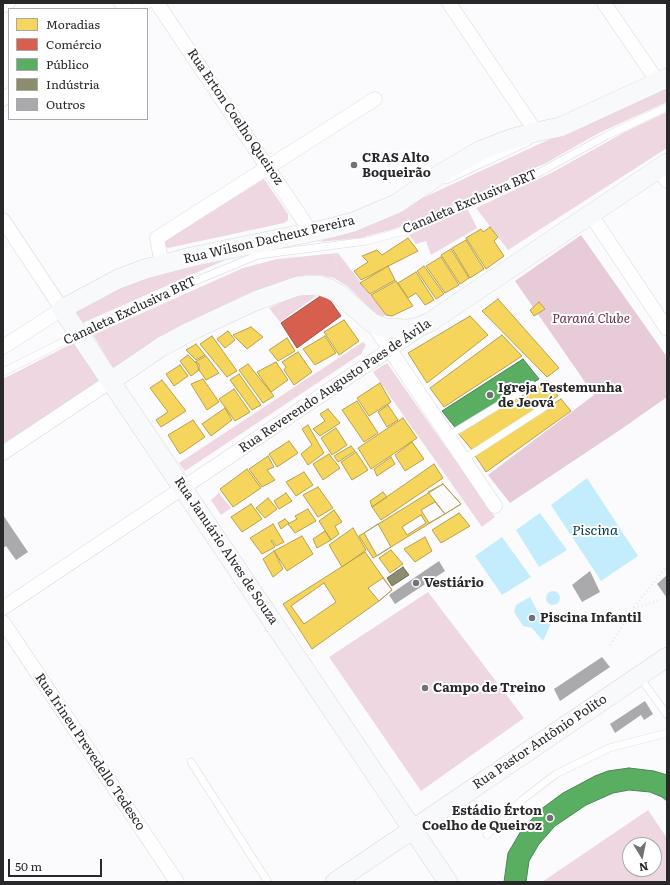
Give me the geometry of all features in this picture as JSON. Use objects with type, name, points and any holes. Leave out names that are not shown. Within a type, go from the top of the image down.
[{"type":"main road","name":"Rua Wilson Dacheux Pereira","points":[[62,309],[118,279],[162,265],[191,257],[331,228],[353,222],[396,204],[444,171],[479,151],[495,144],[536,132],[560,127],[662,80]]},
{"type":"main road","name":"Rua Reverendo Augusto Paes de Ávila","points":[[430,322],[591,215],[664,171]]},
{"type":"main road","points":[[111,381],[177,338],[255,301],[298,286],[319,285],[330,289],[339,294],[372,322],[386,328],[398,329],[418,327],[430,322]]},
{"type":"main road","name":"Rua Januário Alves de Souza","points":[[62,309],[448,882]]},
{"type":"main road","name":"Rua Pastor Antônio Polito","points":[[334,882],[667,657]]},
{"type":"street","points":[[3,6],[8,3]]},
{"type":"street","name":"Rua Erton Coelho Queiroz","points":[[157,3],[311,232]]},
{"type":"street","points":[[449,3],[536,132]]},
{"type":"street","points":[[604,3],[662,80]]},
{"type":"street","points":[[162,265],[157,238],[375,99]]},
{"type":"street","points":[[591,215],[667,329]]},
{"type":"street","name":"Rua Januário Alves de Souza","points":[[3,220],[62,309]]},
{"type":"street","name":"Rua Wilson Dacheux Pereira","points":[[3,347],[62,309]]},
{"type":"street","points":[[372,322],[495,506]]},
{"type":"street","name":"Rua Reverendo Augusto Paes de Ávila","points":[[3,608],[430,322]]},
{"type":"street","points":[[3,453],[111,381]]},
{"type":"street","name":"Rua Irineu Prevedello Tedesco","points":[[3,622],[177,882]]},
{"type":"lane","name":"Canaleta Exclusiva BRT","points":[[259,255],[367,241],[437,219],[540,172],[606,136],[667,108]]},
{"type":"lane","points":[[396,204],[560,127]]},
{"type":"lane","name":"Canaleta Exclusiva BRT","points":[[3,372],[79,334],[200,278],[259,255],[311,232]]},
{"type":"lane","points":[[448,436],[532,385]]},
{"type":"lane","points":[[464,459],[546,406]]},
{"type":"lane","points":[[638,676],[667,715]]},
{"type":"lane","points":[[487,835],[522,800],[556,774],[609,748],[667,733]]},
{"type":"lane","points":[[191,762],[268,882]]},
{"type":"path","points":[[334,246],[339,294]]},
{"type":"path","points":[[610,645],[634,608],[667,566]]},
{"type":"path","points":[[634,608],[661,600]]},
{"type":"shaded area","points":[[667,85],[667,102],[599,133],[546,163],[425,218],[394,229],[360,238],[318,242],[379,218]]},
{"type":"shaded area","points":[[667,112],[667,148],[508,250],[476,208],[553,172],[625,132]]},
{"type":"shaded area","points":[[264,179],[288,214],[288,220],[284,223],[168,248],[164,245],[165,241]]},
{"type":"shaded area","points":[[467,208],[477,228],[431,255],[426,241],[416,244],[409,235]]},
{"type":"shaded area","points":[[250,249],[78,325],[74,315],[81,306],[131,281]]},
{"type":"shaded area","points":[[338,253],[386,315],[379,317],[347,286],[334,278],[319,275],[306,275],[225,306],[113,368],[93,335],[243,268],[277,259]]},
{"type":"shaded area","points":[[312,294],[316,296],[280,322],[269,308],[298,295]]},
{"type":"shaded area","points":[[77,341],[103,378],[3,444],[3,379]]},
{"type":"shaded area","points":[[363,342],[366,345],[361,354],[185,471],[179,463]]},
{"type":"shaded area","points":[[387,363],[495,517],[482,527],[373,372]]},
{"type":"shaded area","points":[[219,493],[231,508],[221,515],[211,500]]},
{"type":"shaded area","name":"Campo de Treino","points":[[428,592],[524,718],[421,791],[329,657]]},
{"type":"shaded area","points":[[648,810],[667,838],[667,882],[542,882]]},
{"type":"green space","name":"Paraná Clube","points":[[581,235],[667,357],[667,397],[510,503],[488,475],[594,395],[515,281]]},
{"type":"water","name":"Piscina","points":[[587,478],[638,556],[601,581],[551,505]]},
{"type":"water","name":"Piscina","points":[[540,513],[567,550],[539,567],[516,530]]},
{"type":"water","points":[[502,537],[531,577],[502,595],[475,556]]},
{"type":"water","points":[[550,591],[556,591],[560,595],[560,601],[556,605],[550,605],[546,601],[546,595]]},
{"type":"water","name":"Piscina Infantil","points":[[530,597],[538,612],[552,621],[543,641],[532,628],[523,626],[514,612],[516,605]]},
{"type":"building: Moradias","points":[[490,227],[498,237],[494,241],[504,256],[486,269],[466,238],[481,229],[483,232]]},
{"type":"building: Moradias","points":[[408,238],[418,251],[361,280],[354,271],[368,262],[362,256],[377,250],[382,255]]},
{"type":"building: Moradias","points":[[466,240],[484,269],[470,278],[452,248]]},
{"type":"building: Moradias","points":[[451,249],[469,278],[460,284],[441,255]]},
{"type":"building: Moradias","points":[[441,257],[459,285],[445,293],[426,266]]},
{"type":"building: Moradias","points":[[388,266],[395,280],[370,294],[360,283]]},
{"type":"building: Moradias","points":[[424,266],[444,294],[436,299],[417,271]]},
{"type":"building: Moradias","points":[[416,272],[434,300],[425,305],[416,293],[408,298],[398,283]]},
{"type":"building: Moradias","points":[[396,281],[413,306],[392,316],[386,315],[371,295]]},
{"type":"building: Moradias","points":[[498,299],[559,368],[547,377],[482,311]]},
{"type":"building: Moradias","points":[[539,302],[545,309],[534,316],[530,310]]},
{"type":"building: Moradias","points":[[470,316],[488,335],[427,383],[408,353]]},
{"type":"building: Moradias","points":[[344,320],[359,341],[339,355],[324,332]]},
{"type":"building: Moradias","points":[[251,327],[263,337],[247,349],[233,335]]},
{"type":"building: Moradias","points":[[228,331],[235,340],[225,348],[217,339]]},
{"type":"building: Moradias","points":[[502,335],[522,356],[444,407],[430,388]]},
{"type":"building: Moradias","points":[[212,336],[237,371],[227,377],[200,344]]},
{"type":"building: Moradias","points":[[325,336],[336,353],[315,365],[303,349]]},
{"type":"building: Moradias","points":[[287,338],[295,351],[278,361],[269,350]]},
{"type":"building: Moradias","points":[[196,344],[205,355],[196,360],[186,350]]},
{"type":"building: Moradias","points":[[298,352],[312,372],[294,385],[284,370],[286,367],[282,362]]},
{"type":"building: Moradias","points":[[188,355],[197,364],[199,370],[191,376],[180,361]]},
{"type":"building: Moradias","points":[[206,356],[219,373],[206,380],[199,370],[199,364],[195,362]]},
{"type":"building: Moradias","points":[[276,362],[288,380],[271,392],[257,372]]},
{"type":"building: Moradias","points":[[248,364],[274,396],[263,403],[239,370]]},
{"type":"building: Moradias","points":[[180,365],[188,376],[174,386],[166,374]]},
{"type":"building: Moradias","points":[[239,374],[261,405],[252,410],[230,380]]},
{"type":"building: Moradias","points":[[203,379],[219,402],[207,410],[191,384]]},
{"type":"building: Moradias","points":[[162,380],[186,411],[161,427],[156,420],[168,412],[150,388]]},
{"type":"building: Moradias","points":[[547,381],[558,396],[473,451],[458,433]]},
{"type":"building: Moradias","points":[[380,383],[391,402],[369,416],[357,398]]},
{"type":"building: Moradias","points":[[234,389],[250,412],[235,421],[219,399]]},
{"type":"building: Moradias","points":[[561,399],[571,411],[486,472],[474,454]]},
{"type":"building: Moradias","points":[[357,401],[378,433],[364,442],[342,410]]},
{"type":"building: Moradias","points":[[388,405],[398,420],[387,427],[378,412]]},
{"type":"building: Moradias","points":[[225,408],[232,420],[211,436],[202,424]]},
{"type":"building: Moradias","points":[[328,409],[340,423],[320,436],[313,429],[325,421],[320,414]]},
{"type":"building: Moradias","points":[[403,418],[417,438],[371,469],[358,448]]},
{"type":"building: Moradias","points":[[193,420],[205,437],[180,454],[168,435]]},
{"type":"building: Moradias","points":[[308,425],[324,453],[308,465],[301,454],[312,445],[302,429]]},
{"type":"building: Moradias","points":[[336,428],[347,445],[332,455],[321,438]]},
{"type":"building: Moradias","points":[[289,441],[298,453],[277,467],[269,454]]},
{"type":"building: Moradias","points":[[412,442],[424,459],[405,471],[395,455]]},
{"type":"building: Moradias","points":[[351,446],[355,451],[338,462],[334,456]]},
{"type":"building: Moradias","points":[[356,452],[368,470],[352,480],[341,462]]},
{"type":"building: Moradias","points":[[329,454],[340,468],[323,480],[313,464]]},
{"type":"building: Moradias","points":[[268,456],[274,467],[267,470],[275,480],[262,487],[249,469]]},
{"type":"building: Moradias","points":[[391,457],[395,464],[377,476],[374,469]]},
{"type":"building: Moradias","points":[[434,464],[443,478],[381,520],[372,507]]},
{"type":"building: Moradias","points":[[247,469],[261,488],[233,507],[220,489]]},
{"type":"building: Moradias","points":[[304,472],[313,485],[296,496],[286,482]]},
{"type":"building: Moradias","points":[[443,484],[461,504],[373,558],[359,536]]},
{"type":"building: Moradias","points":[[443,484],[461,504],[445,514],[428,492]]},
{"type":"building: Moradias","points":[[318,487],[333,508],[318,517],[303,495]]},
{"type":"building: Moradias","points":[[383,492],[387,497],[372,507],[370,501]]},
{"type":"building: Moradias","points":[[286,493],[292,501],[279,509],[274,501]]},
{"type":"building: Moradias","points":[[268,498],[277,509],[265,518],[256,508]]},
{"type":"building: Moradias","points":[[435,502],[445,514],[429,523],[421,510]]},
{"type":"building: Moradias","points":[[251,504],[262,519],[242,532],[231,517]]},
{"type":"building: Moradias","points":[[308,509],[316,521],[295,533],[288,524],[297,519],[295,516]]},
{"type":"building: Moradias","points":[[334,510],[342,522],[335,526],[339,534],[331,540],[319,521]]},
{"type":"building: Moradias","points":[[459,513],[470,526],[441,543],[432,530]]},
{"type":"building: Moradias","points":[[421,515],[426,523],[407,535],[402,527]]},
{"type":"building: Moradias","points":[[285,519],[289,523],[281,529],[278,523]]},
{"type":"building: Moradias","points":[[273,524],[284,542],[276,546],[272,540],[271,541],[275,547],[262,554],[250,538]]},
{"type":"building: Moradias","points":[[378,524],[391,547],[377,556],[364,533]]},
{"type":"building: Moradias","points":[[353,528],[366,550],[342,567],[329,545]]},
{"type":"building: Moradias","points":[[325,531],[331,540],[317,548],[313,539]]},
{"type":"building: Moradias","points":[[302,536],[313,554],[287,571],[274,551]]},
{"type":"building: Moradias","points":[[425,537],[432,551],[415,562],[404,549]]},
{"type":"building: Moradias","points":[[391,550],[403,564],[390,573],[379,558]]},
{"type":"building: Moradias","points":[[274,551],[283,569],[273,577],[263,559]]},
{"type":"building: Moradias","points":[[365,552],[392,590],[312,649],[283,604]]},
{"type":"building: Moradias","points":[[383,578],[392,590],[379,601],[368,588]]},
{"type":"building: Moradias","points":[[324,583],[336,602],[304,624],[291,606]]},
{"type":"building: Comércio","points":[[325,293],[341,316],[297,348],[281,323]]},
{"type":"building: Público","name":"Igreja Testemunha de Jeová","points":[[523,359],[539,379],[457,430],[442,411]]},
{"type":"building: Público","name":"Estádio Érton Coelho de Queiroz","points":[[629,768],[654,771],[667,775],[667,801],[650,792],[629,790],[613,793],[586,805],[555,826],[539,844],[529,861],[526,882],[504,882],[508,853],[521,831],[540,810],[563,793],[595,776],[608,771]]},
{"type":"building: Indústria","points":[[403,567],[409,575],[392,586],[387,578]]},
{"type":"building: Outros","points":[[3,515],[28,552],[16,560],[6,546],[3,548]]},
{"type":"building: Outros","name":"Vestiário","points":[[439,561],[445,571],[395,604],[389,595]]},
{"type":"building: Outros","points":[[590,571],[600,592],[582,602],[572,585]]},
{"type":"building: Outros","points":[[667,575],[667,598],[657,584]]},
{"type":"building: Outros","points":[[602,657],[610,667],[560,701],[554,689]]},
{"type":"building: Outros","points":[[645,701],[653,714],[644,720],[641,715],[615,733],[610,724]]},
{"type":"place","name":"CRAS Alto Boqueirão","points":[[354,165]]},
{"type":"place","name":"Igreja Testemunha de Jeová","points":[[490,395]]},
{"type":"place","name":"Vestiário","points":[[416,583]]},
{"type":"place","name":"Piscina Infantil","points":[[532,618]]},
{"type":"place","name":"Campo de Treino","points":[[425,688]]},
{"type":"place","name":"Estádio Érton Coelho de Queiroz","points":[[550,818]]}]
